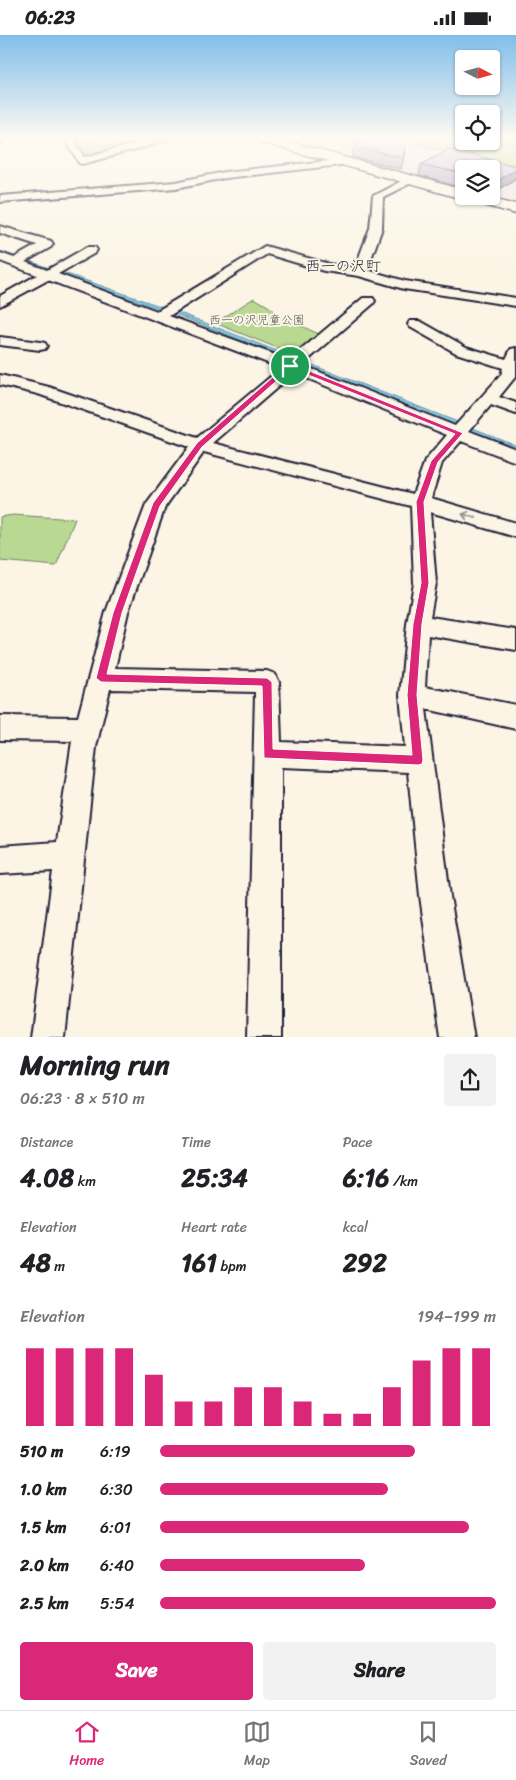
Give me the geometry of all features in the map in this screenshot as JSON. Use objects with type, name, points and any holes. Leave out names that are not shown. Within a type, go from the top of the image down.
[{"type":"street","points":[[0,199],[166,186]]},
{"type":"street","points":[[360,272],[376,228],[378,195],[397,186]]},
{"type":"street","points":[[430,186],[455,193]]},
{"type":"street","points":[[500,205],[516,209]]},
{"type":"street","points":[[0,229],[46,244],[15,263]]},
{"type":"street","points":[[159,316],[265,249],[328,268],[360,272],[404,285],[516,302]]},
{"type":"street","points":[[0,302],[91,250]]},
{"type":"street","points":[[0,257],[290,366],[516,456]]},
{"type":"street","points":[[48,1037],[84,747],[117,613],[156,505],[200,445],[368,301]]},
{"type":"street","points":[[415,324],[461,350],[514,359],[508,376],[434,461],[420,502],[425,583],[418,624],[412,695],[435,896],[457,1037]]},
{"type":"street","points":[[0,341],[40,346]]},
{"type":"street","points":[[0,380],[44,390],[200,445],[420,502],[516,530]]},
{"type":"street","points":[[489,399],[516,409]]},
{"type":"street","points":[[418,624],[516,640]]},
{"type":"street","points":[[101,678],[267,682],[268,754],[264,1037]]},
{"type":"street","points":[[412,695],[516,717]]},
{"type":"street","points":[[0,728],[88,729]]},
{"type":"street","points":[[268,754],[418,760]]},
{"type":"street","points":[[0,860],[70,856]]},
{"type":"shaded area","points":[[500,186],[516,186],[516,206],[500,201]]},
{"type":"green space","name":"西一の沢児童公園","points":[[254,298],[268,306],[279,316],[321,335],[295,355],[215,323]]},
{"type":"green space","points":[[13,515],[75,519],[56,566],[0,561],[0,517]]},
{"type":"water","points":[[0,251],[180,313],[516,445],[516,450],[178,315],[0,254]]},
{"type":"district","name":"西一の沢町","points":[[343,266]]},
{"type":"route","points":[[290,366],[460,433],[434,461],[420,502],[425,583],[412,671],[412,695],[418,760],[268,754],[267,682],[101,678],[117,613],[156,505],[200,445],[290,366]]}]
